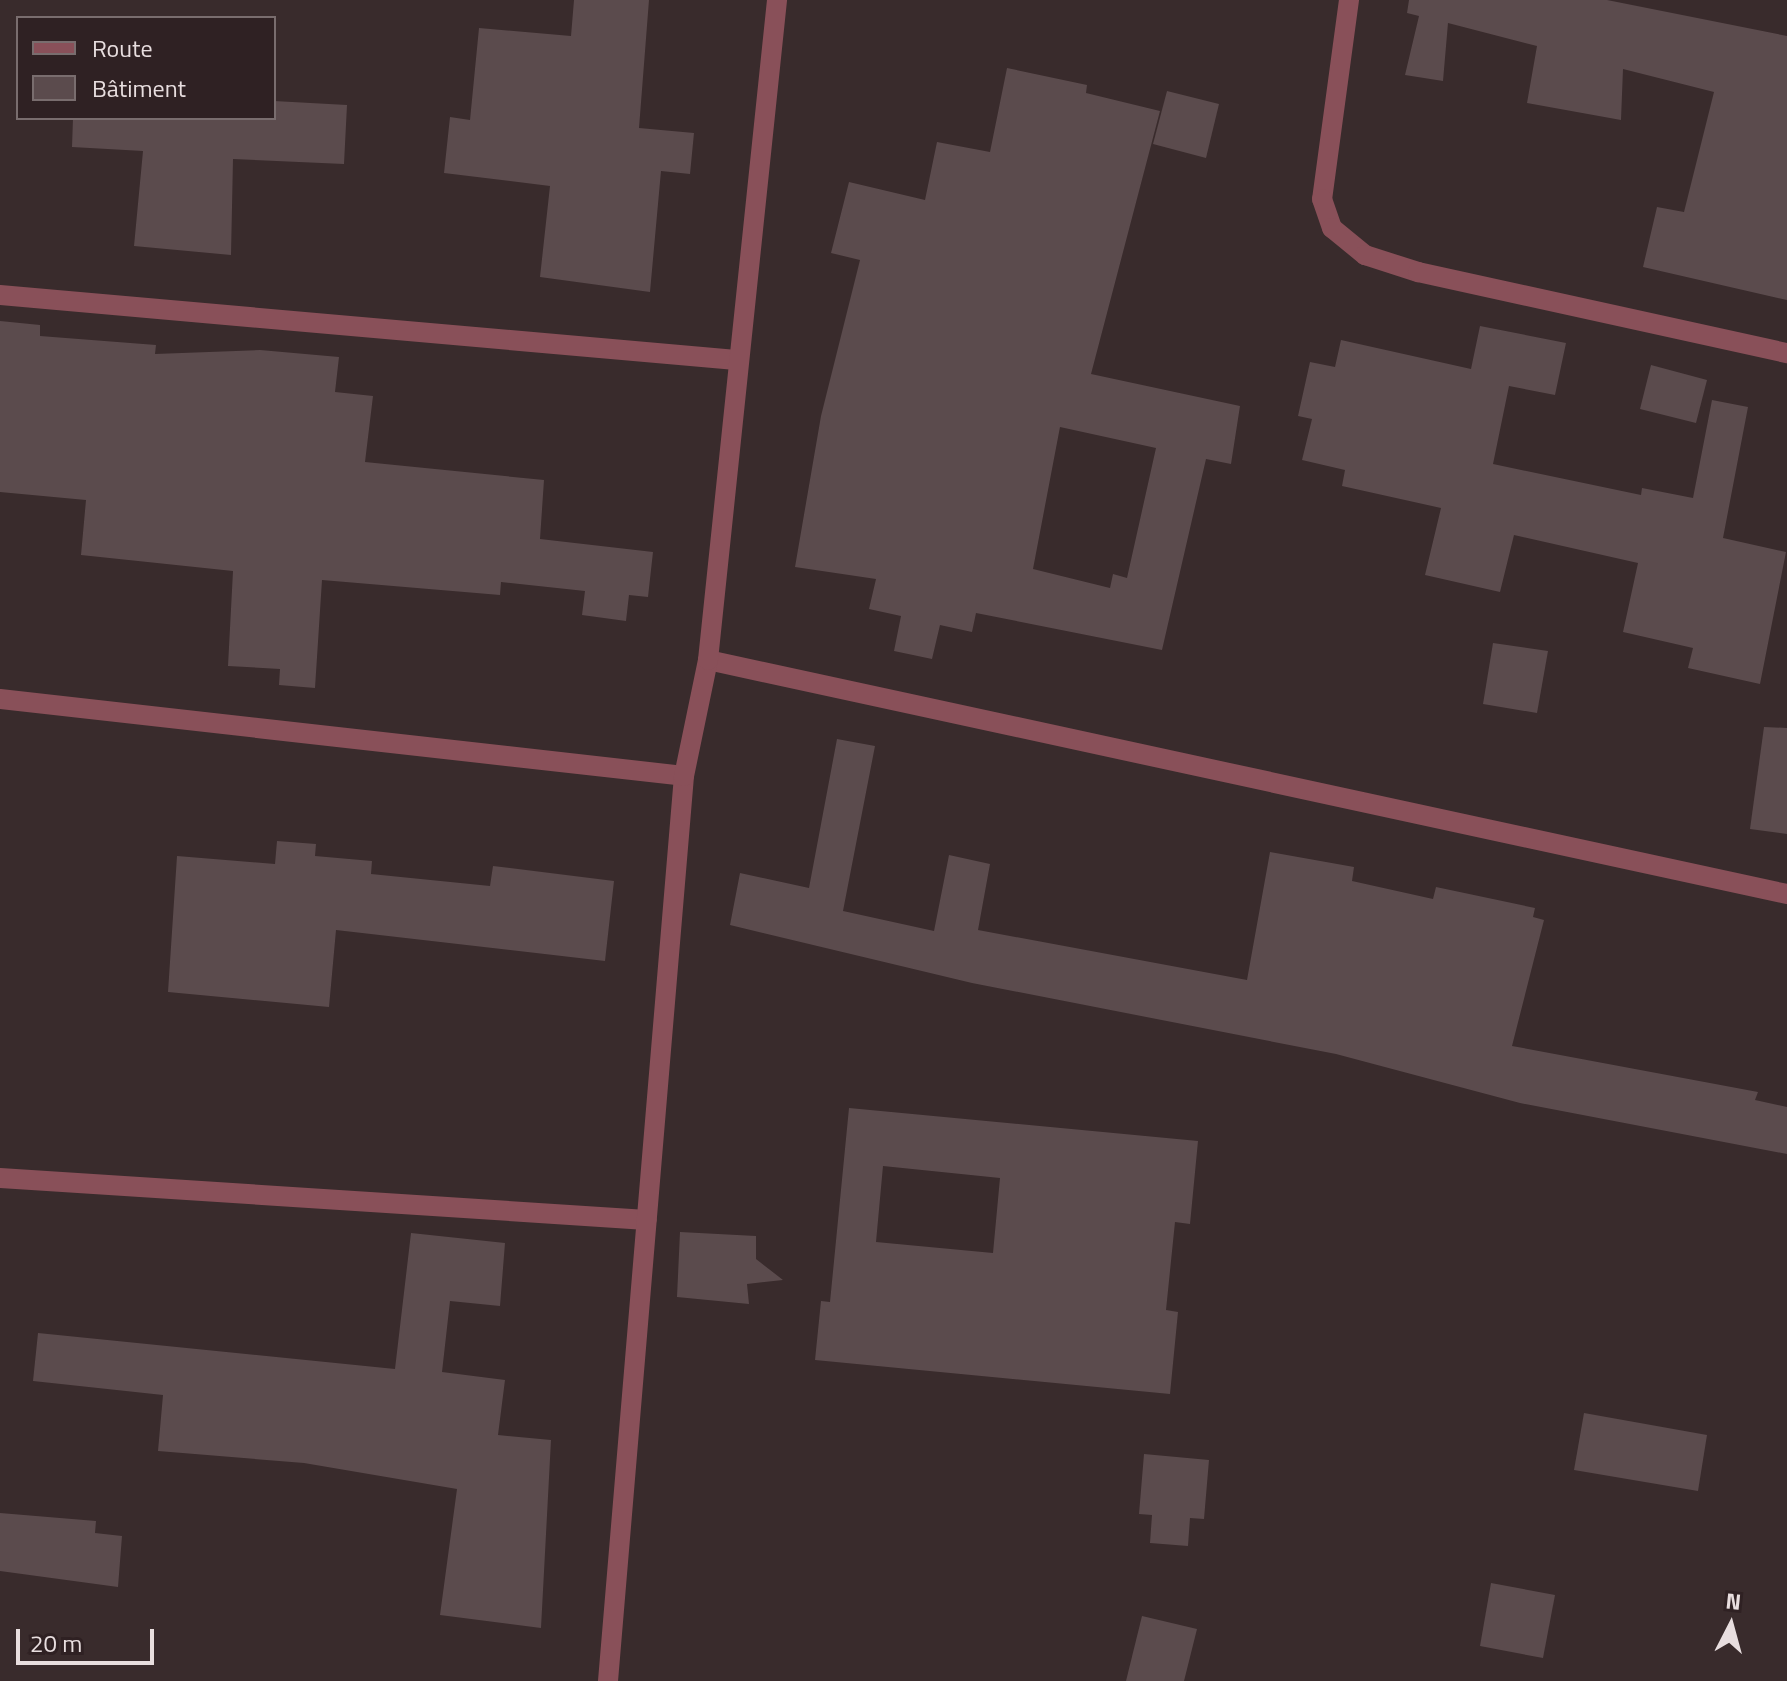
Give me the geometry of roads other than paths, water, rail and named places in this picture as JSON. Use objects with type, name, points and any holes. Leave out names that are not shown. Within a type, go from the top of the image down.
[{"type":"street","points":[[608,1681],[684,776],[708,660],[736,360],[777,0]]},
{"type":"street","points":[[1349,0],[1322,199],[1332,228],[1365,255],[1418,272],[1787,353]]},
{"type":"street","points":[[0,295],[736,360]]},
{"type":"street","points":[[708,660],[1787,894]]},
{"type":"street","points":[[0,699],[684,776]]},
{"type":"street","points":[[0,1178],[647,1220]]}]
